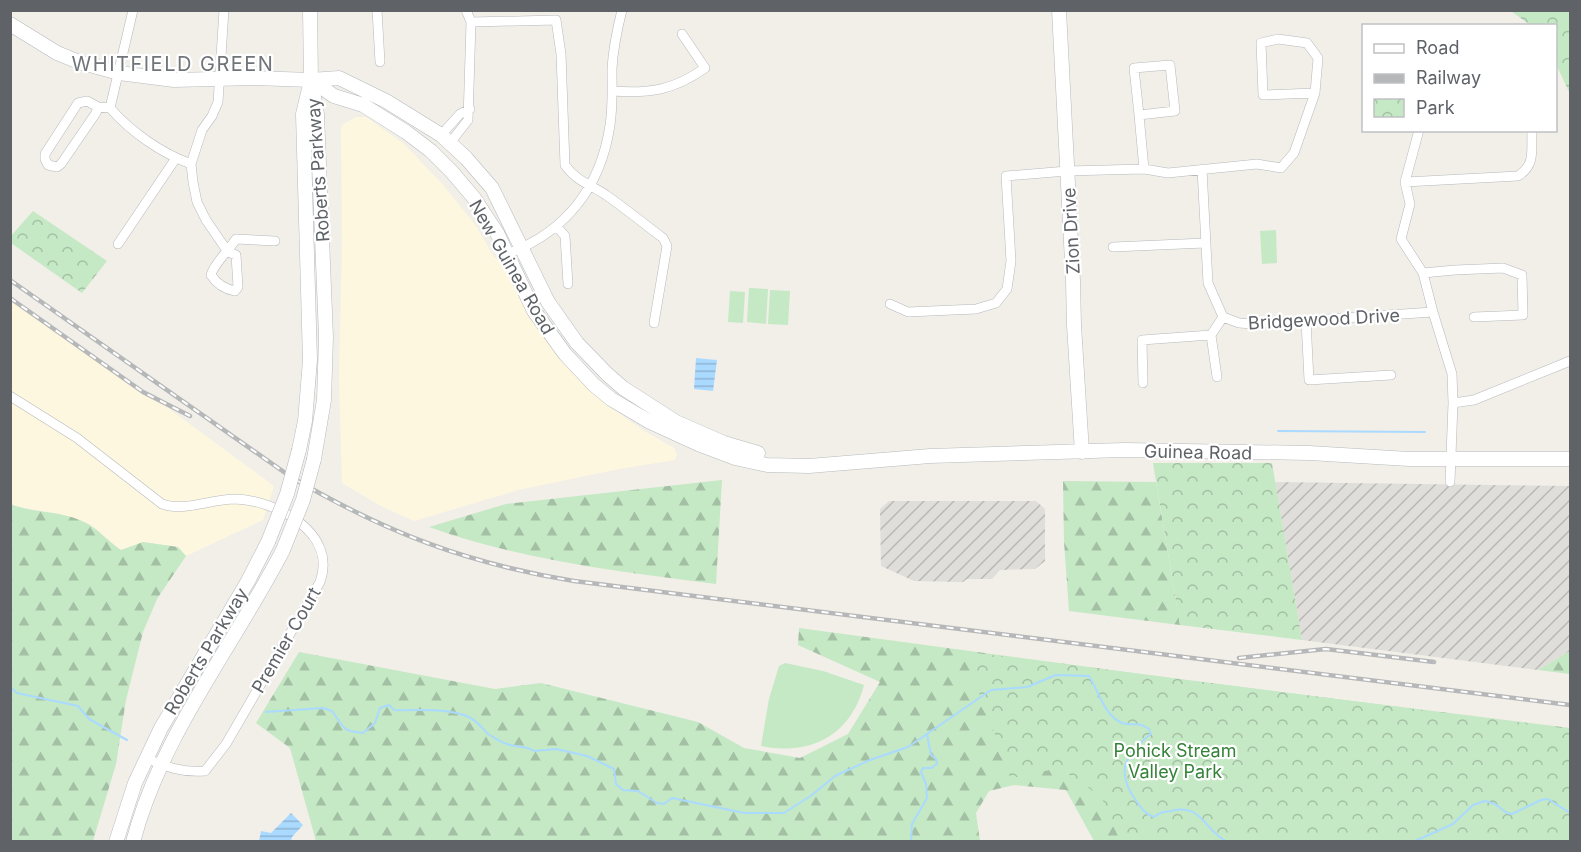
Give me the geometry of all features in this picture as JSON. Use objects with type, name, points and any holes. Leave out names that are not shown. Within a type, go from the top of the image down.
[{"type":"main road","points":[[310,10],[311,81]]},
{"type":"main road","name":"Zion Drive","points":[[1059,10],[1082,452]]},
{"type":"main road","name":"New Guinea Road","points":[[10,24],[57,53],[119,73],[174,80],[311,81],[339,78],[387,100],[445,139],[466,158],[492,188],[548,302],[566,329],[593,361],[623,388],[676,422],[767,460]]},
{"type":"main road","name":"New Guinea Road","points":[[311,81],[334,96],[363,105],[406,132],[452,172],[474,198],[507,254],[534,311],[551,336],[580,372],[611,399],[629,411],[698,444],[735,458],[767,460],[809,458],[825,464]]},
{"type":"main road","name":"Roberts Parkway","points":[[116,842],[146,758],[167,715],[248,581],[268,542],[287,494],[299,450],[307,402],[310,360],[303,114],[311,81]]},
{"type":"main road","name":"Roberts Parkway","points":[[133,842],[152,784],[178,729],[283,550],[303,500],[314,459],[324,400],[326,337],[317,114],[311,81]]},
{"type":"main road","name":"Guinea Road","points":[[825,464],[930,456],[1082,452],[1310,453],[1361,457],[1570,459]]},
{"type":"street","points":[[110,108],[133,10]]},
{"type":"street","points":[[224,10],[218,102],[202,130],[191,164],[197,202],[206,220],[228,252],[236,239],[275,241]]},
{"type":"street","points":[[377,10],[380,62]]},
{"type":"street","points":[[445,139],[468,120],[470,109],[471,22],[466,10]]},
{"type":"street","points":[[507,254],[538,241],[557,226],[591,185],[607,141],[611,122],[615,38],[622,10]]},
{"type":"street","points":[[471,22],[556,20],[561,54],[565,165],[581,182],[591,185],[663,238],[667,246],[654,322]]},
{"type":"street","points":[[612,91],[636,93],[656,91],[688,79],[705,68],[682,34]]},
{"type":"street","points":[[890,304],[908,312],[976,309],[996,303],[1007,289],[1011,261],[1006,176],[1067,171],[1144,169],[1168,173],[1257,164],[1281,168],[1294,153],[1315,93],[1318,58],[1307,43],[1278,39],[1261,43],[1263,95],[1315,93]]},
{"type":"street","points":[[1139,115],[1175,111],[1170,65],[1134,68],[1144,169]]},
{"type":"street","points":[[98,107],[61,164],[57,167],[48,165],[45,154],[78,103],[87,101],[98,107],[110,108],[120,120],[176,158],[191,164]]},
{"type":"street","points":[[1418,132],[1406,182],[1410,204],[1401,239],[1423,273],[1432,312],[1452,374],[1450,482]]},
{"type":"street","points":[[1406,182],[1518,176],[1526,171],[1531,160],[1532,132]]},
{"type":"street","points":[[118,244],[176,158]]},
{"type":"street","name":"Bridgewood Drive","points":[[1202,169],[1208,283],[1223,316],[1239,323],[1253,324],[1432,312]]},
{"type":"street","points":[[557,226],[565,236],[568,284]]},
{"type":"street","points":[[1113,247],[1205,243]]},
{"type":"street","points":[[1423,273],[1503,268],[1522,275],[1523,315],[1474,317]]},
{"type":"street","points":[[1217,377],[1211,334],[1223,316]]},
{"type":"street","points":[[1306,321],[1309,380],[1391,375]]},
{"type":"street","points":[[1143,383],[1142,340],[1211,334]]},
{"type":"street","points":[[1453,403],[1474,400],[1570,361]]},
{"type":"street","name":"Premier Court","points":[[10,396],[77,438],[162,504],[174,506],[226,499],[255,502],[277,509],[302,524],[311,532],[321,547],[324,565],[320,582],[226,744],[205,771],[191,772],[161,765],[146,758]]},
{"type":"shaded area","points":[[356,117],[366,117],[404,144],[444,186],[476,226],[494,257],[501,261],[526,311],[561,361],[609,406],[644,431],[674,448],[677,455],[675,460],[518,490],[414,521],[379,505],[342,483],[339,379],[342,245],[341,130],[342,125]]},
{"type":"shaded area","points":[[10,300],[134,383],[274,486],[263,520],[186,556],[178,547],[143,542],[121,551],[89,524],[55,513],[11,504]]},
{"type":"shaded area","points":[[1275,482],[1570,486],[1570,651],[1538,670],[1302,640]]},
{"type":"shaded area","points":[[889,501],[1036,501],[1045,509],[1045,561],[1035,569],[1000,570],[992,579],[967,579],[963,582],[914,581],[881,566],[880,509]]},
{"type":"green space","points":[[1511,11],[1570,11],[1570,94],[1557,66],[1557,24],[1529,24]]},
{"type":"green space","points":[[33,211],[107,261],[82,293],[11,243],[11,236]]},
{"type":"green space","points":[[1276,230],[1277,263],[1262,264],[1260,231]]},
{"type":"green space","points":[[749,288],[768,289],[766,324],[747,322]]},
{"type":"green space","points":[[770,290],[790,291],[788,325],[768,324]]},
{"type":"green space","points":[[730,291],[745,292],[743,323],[728,322]]},
{"type":"green space","points":[[1153,463],[1272,463],[1302,640],[1180,625]]},
{"type":"green space","points":[[722,480],[716,584],[535,557],[429,527],[506,504]]},
{"type":"green space","points":[[1063,481],[1156,482],[1180,625],[1069,611],[1064,542]]},
{"type":"green space","points":[[10,504],[79,520],[92,527],[121,550],[143,542],[178,547],[186,556],[157,599],[143,632],[126,700],[116,764],[93,841],[11,841]]},
{"type":"green space","points":[[799,628],[1208,683],[1570,728],[1570,841],[1094,841],[1066,790],[1014,785],[989,791],[976,813],[980,841],[316,841],[290,748],[256,723],[299,652],[495,689],[541,683],[698,722],[744,748],[800,758],[848,734],[880,682],[798,645]]},
{"type":"green space","points":[[1570,651],[1570,674],[1538,670]]},
{"type":"green space","name":"Pohick Stream Valley Park","points":[[976,653],[1570,729],[1570,841],[1120,841],[1101,796],[1059,768],[1012,778],[973,678]]},
{"type":"green space","points":[[785,663],[823,671],[864,685],[849,717],[839,729],[826,738],[796,748],[761,746],[769,699],[779,666]]},
{"type":"water","points":[[696,358],[717,360],[713,391],[694,389]]},
{"type":"water","points":[[291,813],[303,825],[291,841],[259,841],[261,831],[271,833]]},
{"type":"waterway","points":[[1278,431],[1425,432]]},
{"type":"waterway","points":[[266,712],[323,708],[332,711],[347,729],[363,733],[375,723],[380,708],[389,705],[394,710],[451,712],[469,717],[488,734],[510,745],[534,751],[556,749],[587,756],[614,769],[616,784],[623,790],[638,791],[657,803],[664,804],[672,798],[744,813],[784,813],[812,795],[835,776],[870,760],[908,747],[991,690],[1027,687],[1056,675],[1089,676],[1111,715],[1122,723],[1145,726],[1151,734],[1134,749],[1129,757],[1125,773],[1130,792],[1142,809],[1154,817],[1164,812],[1189,811],[1196,814],[1212,831],[1227,842]]},
{"type":"waterway","points":[[10,687],[17,693],[78,706],[89,719],[127,740]]},
{"type":"waterway","points":[[911,842],[912,824],[927,798],[926,784],[921,772],[923,768],[931,768],[937,764],[936,759],[931,755],[927,734]]},
{"type":"waterway","points":[[1413,842],[1453,824],[1473,805],[1485,801],[1512,814],[1548,799],[1570,813]]},
{"type":"railway","points":[[10,280],[291,477],[326,497],[393,529],[461,555],[497,565],[574,581],[1570,705]]},
{"type":"railway","points":[[10,298],[143,392],[190,416]]},
{"type":"railway","points":[[1239,658],[1326,649],[1434,662]]},
{"type":"district","name":"WHITFIELD GREEN","points":[[173,64]]}]
